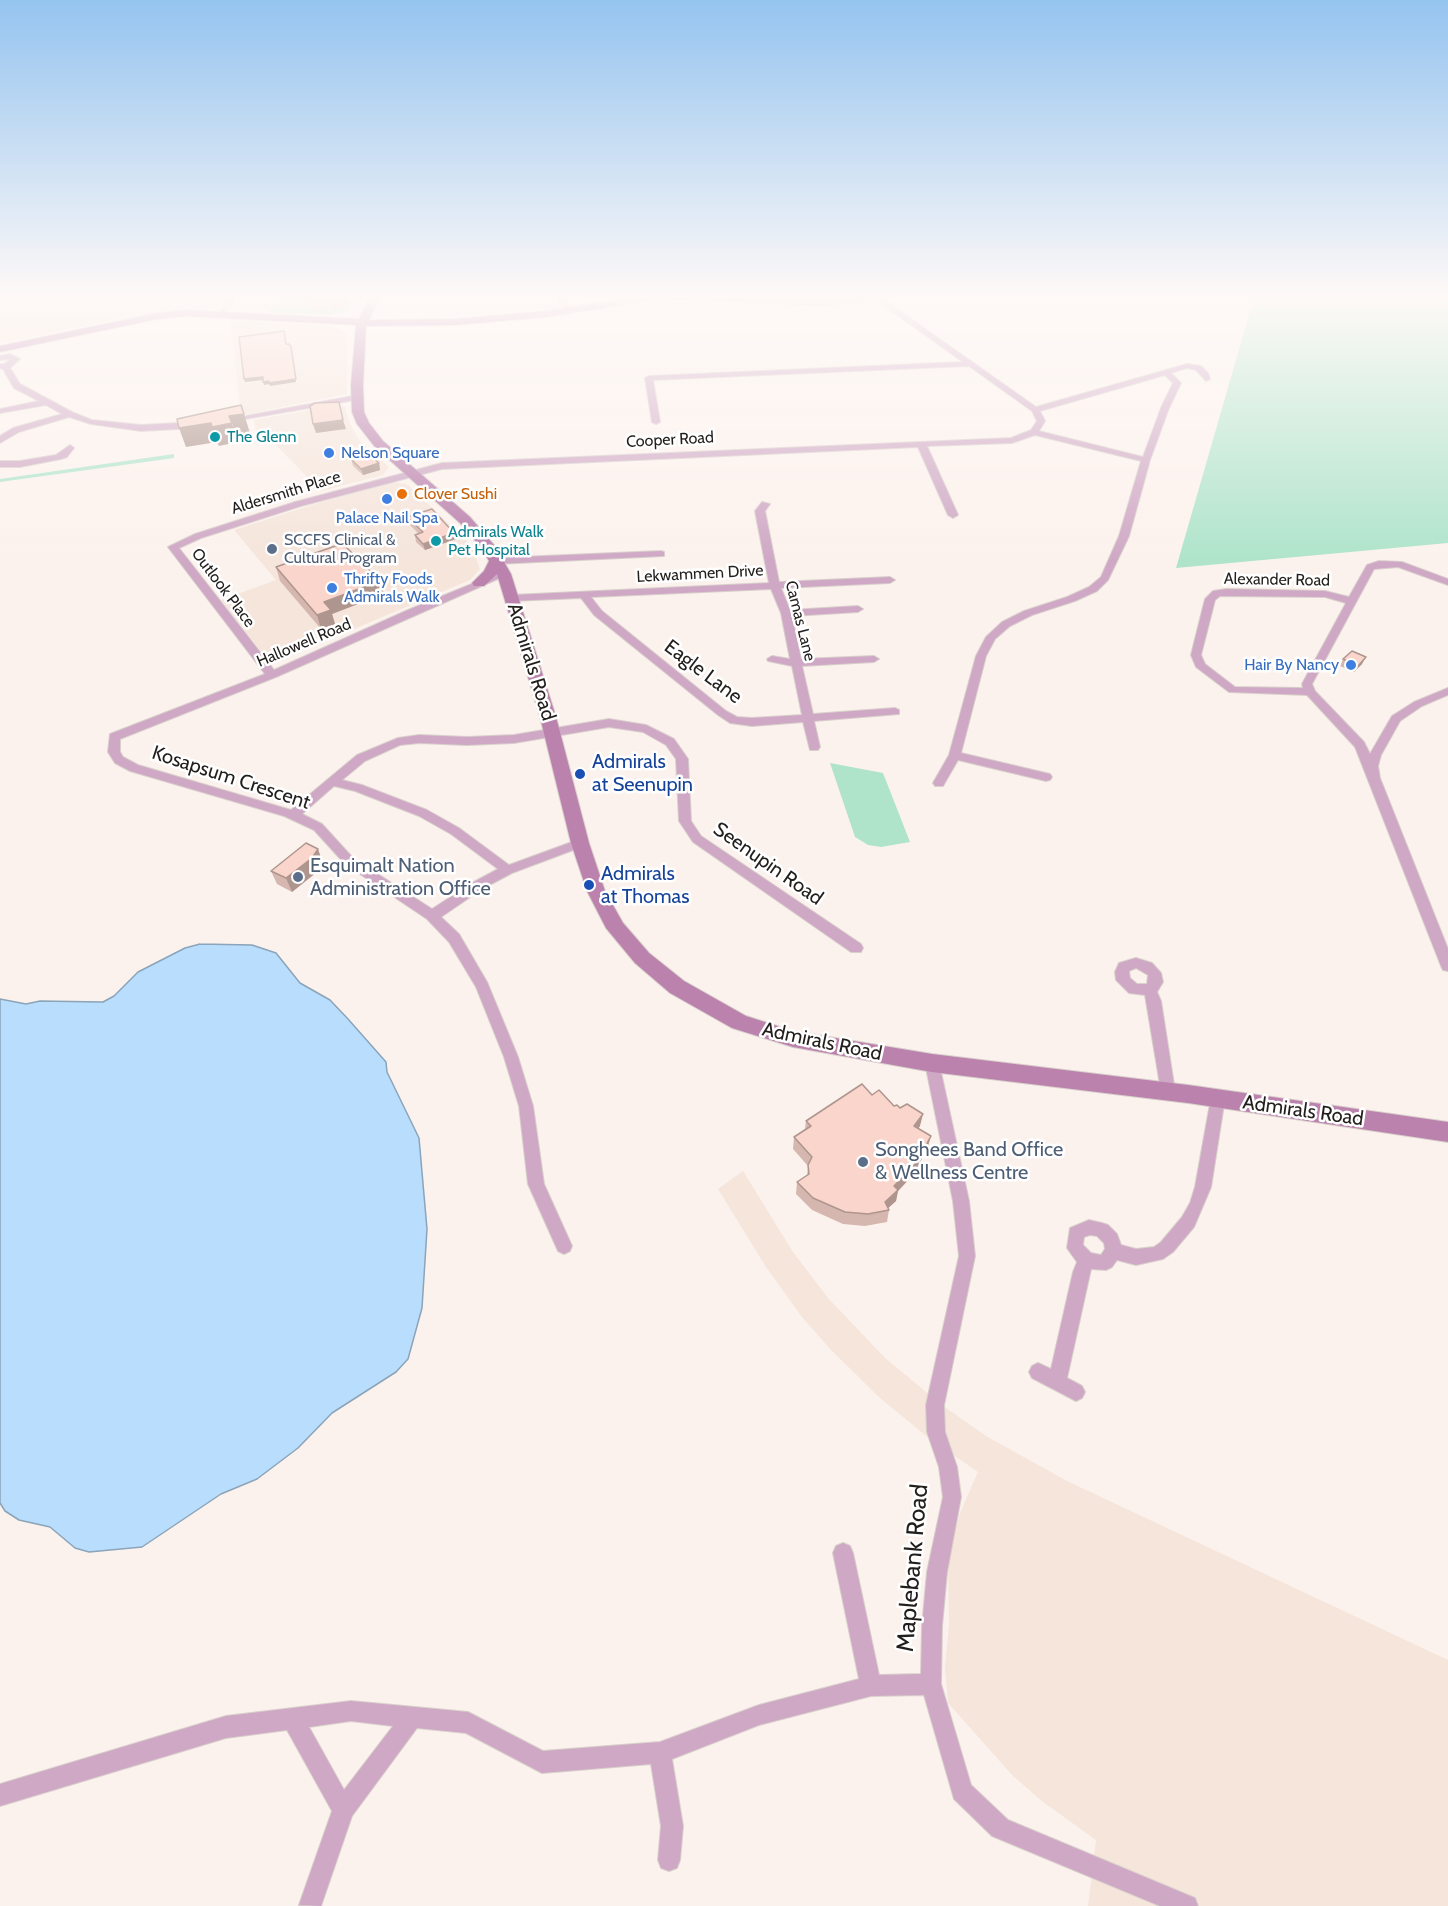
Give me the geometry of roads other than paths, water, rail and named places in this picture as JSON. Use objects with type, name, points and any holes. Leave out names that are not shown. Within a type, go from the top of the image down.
[{"type":"main road","name":"Admirals Road","points":[[359,383],[358,412],[363,424],[383,448],[465,520],[489,548],[504,574],[552,733],[580,843],[597,891],[616,928],[642,958],[676,987],[716,1011],[763,1031],[815,1043],[932,1063],[1168,1091],[1448,1131]]},
{"type":"main road","points":[[479,583],[490,573],[496,561]]},
{"type":"street","points":[[15,383],[69,414],[91,422],[133,428],[165,428],[208,423]]},
{"type":"street","points":[[650,383],[656,422]]},
{"type":"street","points":[[997,383],[1035,410],[1041,421],[1034,432],[1146,460]]},
{"type":"street","points":[[1035,410],[1134,383]]},
{"type":"street","points":[[939,783],[955,755],[981,656],[991,637],[1006,624],[1028,613],[1093,589],[1105,578],[1124,536],[1146,460],[1177,383]]},
{"type":"street","points":[[218,422],[358,397]]},
{"type":"street","points":[[0,411],[46,402]]},
{"type":"street","points":[[0,440],[16,430],[69,414]]},
{"type":"street","name":"Cooper Road","points":[[410,473],[442,466],[1012,440],[1034,432]]},
{"type":"street","points":[[921,443],[953,515]]},
{"type":"street","points":[[0,464],[20,464],[58,458],[70,448]]},
{"type":"street","name":"Aldersmith Place","points":[[173,547],[198,536],[298,504],[410,473]]},
{"type":"street","name":"Camas Lane","points":[[765,504],[760,511],[775,586],[786,613],[814,747]]},
{"type":"street","name":"Outlook Place","points":[[173,547],[272,675]]},
{"type":"street","points":[[496,561],[661,554]]},
{"type":"street","points":[[1448,582],[1399,564],[1376,564],[1368,569],[1307,684],[1310,692],[1369,755],[1374,778],[1448,966]]},
{"type":"street","name":"Hallowell Road","points":[[114,737],[272,675],[504,574]]},
{"type":"street","name":"Lekwammen Drive","points":[[512,598],[890,579]]},
{"type":"street","points":[[690,590],[693,602]]},
{"type":"street","name":"Alexander Road","points":[[1310,692],[1233,690],[1200,664],[1196,655],[1210,599],[1217,593],[1226,592],[1319,594],[1351,600]]},
{"type":"street","name":"Eagle Lane","points":[[584,595],[598,613],[722,713],[734,720],[752,722],[895,712]]},
{"type":"street","points":[[786,613],[858,609]]},
{"type":"street","points":[[772,659],[795,663],[874,659]]},
{"type":"street","points":[[1369,755],[1396,719],[1418,704],[1447,693]]},
{"type":"street","name":"Seenupin Road","points":[[294,815],[360,758],[398,742],[419,739],[514,739],[609,723],[646,729],[670,742],[682,759],[685,821],[697,839],[856,948]]},
{"type":"street","name":"Kosapsum Crescent","points":[[114,737],[114,752],[119,759],[134,768],[294,815],[318,827],[349,861],[432,916],[454,938],[482,986],[507,1047],[526,1106],[536,1184],[564,1246]]},
{"type":"street","points":[[955,755],[1046,777]]},
{"type":"street","points":[[332,782],[358,788],[423,813],[455,831],[508,870]]},
{"type":"street","points":[[432,916],[477,886],[508,870],[580,843]]},
{"type":"street","points":[[1149,989],[1154,1000],[1168,1091]]},
{"type":"street","name":"Maplebank Road","points":[[932,1063],[961,1201],[967,1256],[935,1405],[936,1432],[948,1467],[952,1497],[937,1572],[932,1626],[931,1684],[962,1791],[1000,1828],[1187,1906]]},
{"type":"street","points":[[1114,1251],[1136,1257],[1157,1254],[1167,1246],[1191,1216],[1203,1186],[1218,1098]]},
{"type":"street","points":[[1094,1227],[1106,1232],[1113,1243],[1114,1251],[1111,1257],[1102,1263],[1086,1260],[1079,1255],[1074,1244],[1076,1233],[1082,1228],[1094,1227]]},
{"type":"street","points":[[1057,1382],[1081,1272],[1086,1260]]},
{"type":"street","points":[[1038,1372],[1077,1392]]},
{"type":"street","points":[[843,1553],[871,1686]]},
{"type":"street","points":[[0,1795],[226,1727],[292,1718],[351,1711],[468,1723],[542,1762],[660,1753],[759,1715],[871,1686],[931,1684]]},
{"type":"street","points":[[310,1905],[343,1810],[412,1717]]},
{"type":"street","points":[[292,1718],[343,1810]]},
{"type":"street","points":[[660,1753],[672,1826],[669,1860]]},
{"type":"water","points":[[200,944],[252,945],[276,953],[300,983],[330,1000],[386,1062],[387,1072],[419,1138],[427,1229],[422,1308],[408,1359],[396,1372],[332,1413],[298,1448],[257,1479],[221,1494],[142,1547],[89,1552],[75,1548],[50,1527],[19,1520],[5,1511],[0,1503],[0,999],[26,1004],[40,1001],[103,1002],[114,996],[138,972],[185,948]]},
{"type":"place","name":"The Glenn","points":[[215,437]]},
{"type":"place","name":"Nelson Square","points":[[329,453]]},
{"type":"place","name":"Clover Sushi","points":[[402,494]]},
{"type":"place","name":"Palace Nail Spa","points":[[387,499]]},
{"type":"place","name":"Admirals Walk Pet Hospital","points":[[436,541]]},
{"type":"place","name":"SCCFS Clinical & Cultural Program","points":[[272,549]]},
{"type":"place","name":"Thrifty Foods Admirals Walk","points":[[332,588]]},
{"type":"place","name":"Hair By Nancy","points":[[1351,665]]},
{"type":"place","name":"Admirals at Seenupin","points":[[580,774]]},
{"type":"place","name":"Esquimalt Nation Administration Office","points":[[298,877]]},
{"type":"place","name":"Admirals at Thomas","points":[[589,885]]},
{"type":"place","name":"Songhees Band Office & Wellness Centre","points":[[863,1162]]}]
